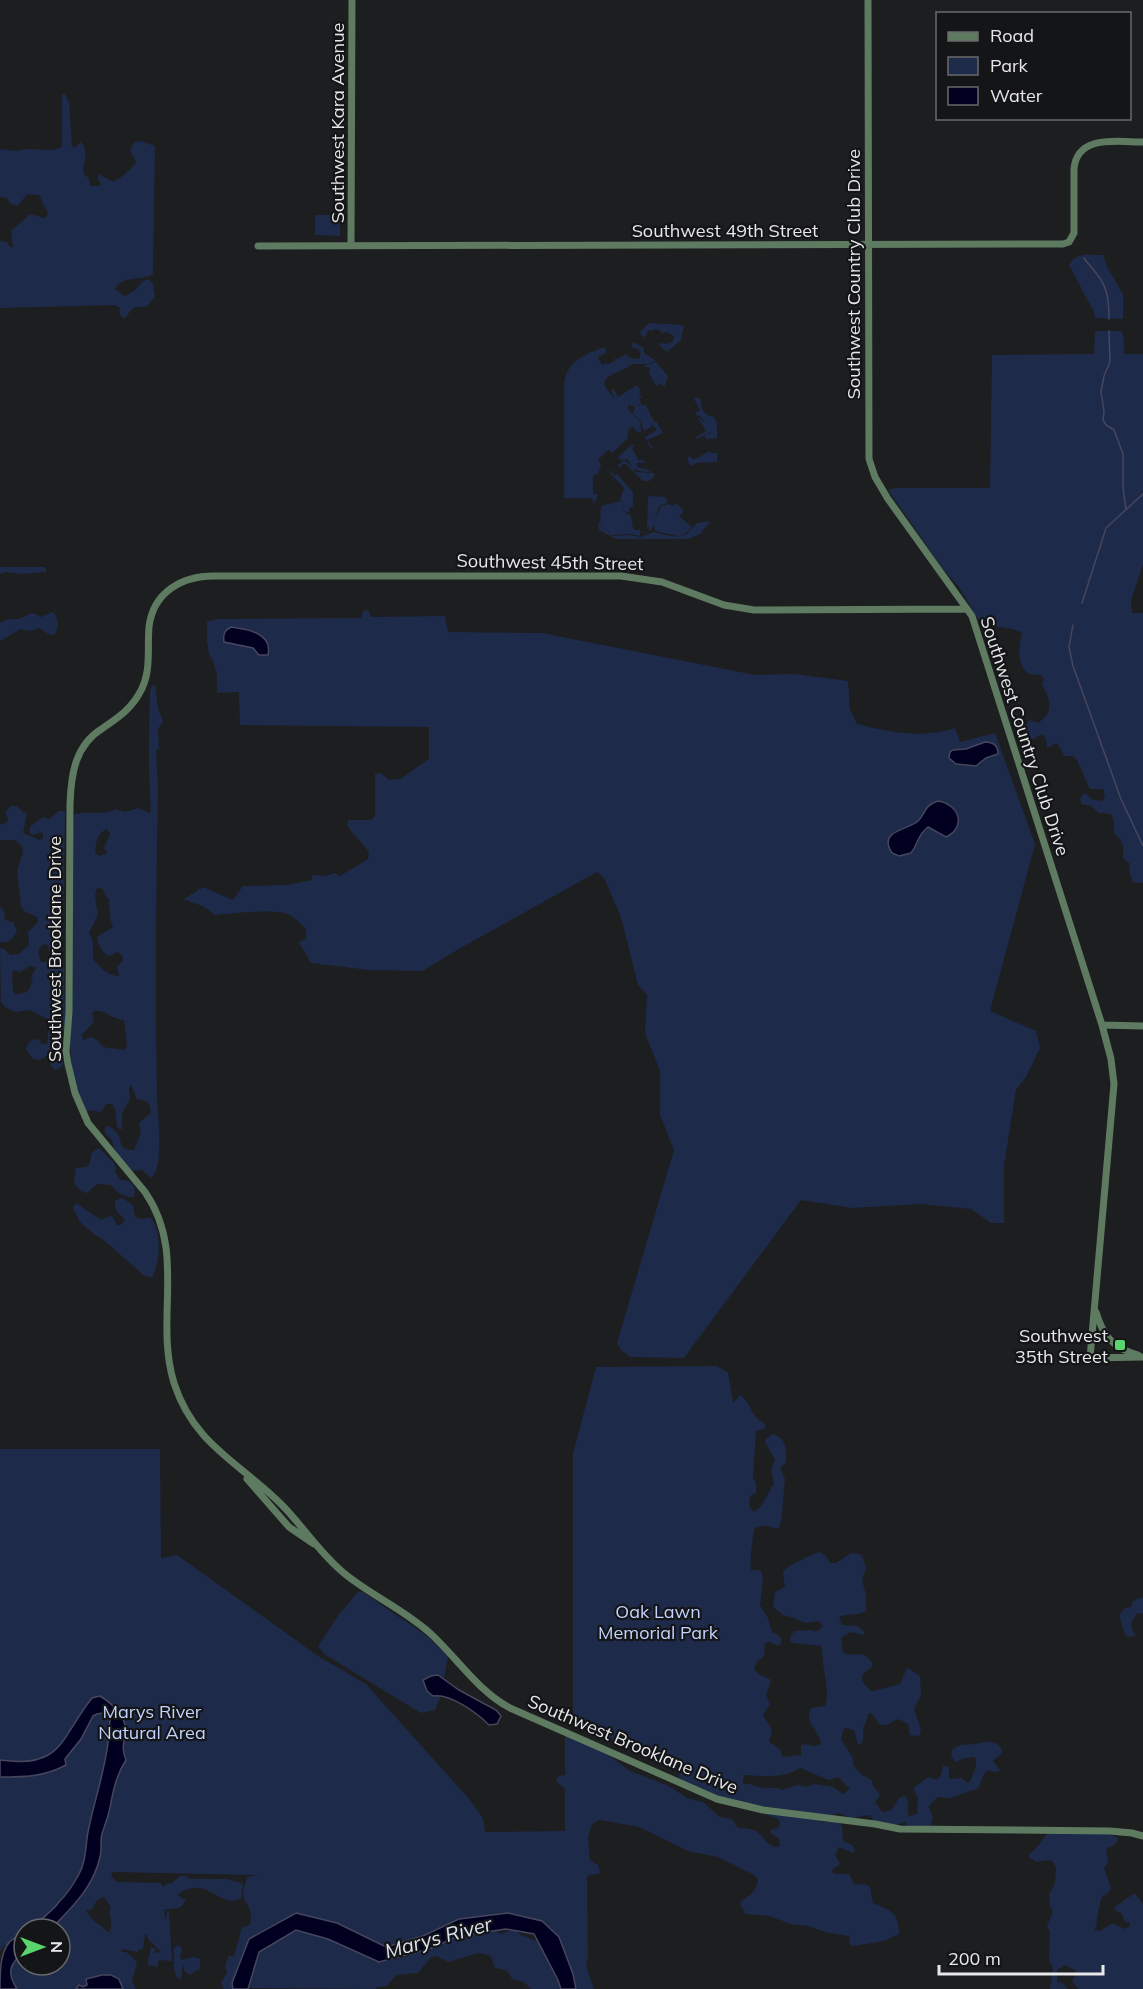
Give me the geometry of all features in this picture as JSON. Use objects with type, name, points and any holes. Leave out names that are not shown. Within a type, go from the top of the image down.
[{"type":"street","name":"Southwest Kara Avenue","points":[[351,245],[352,0]]},
{"type":"street","name":"Southwest Country Club Drive","points":[[868,0],[868,445],[872,470],[888,499],[968,609],[974,622],[1102,1025],[1111,1059],[1114,1084],[1090,1358],[1143,1357]]},
{"type":"street","name":"Southwest 49th Street","points":[[258,246],[1066,243],[1074,234],[1075,162],[1079,152],[1092,144],[1143,142]]},
{"type":"street","name":"Southwest 45th Street","points":[[167,591],[186,580],[205,576],[621,576],[662,582],[724,605],[754,610],[968,609]]},
{"type":"street","name":"Southwest Brooklane Drive","points":[[167,591],[151,617],[148,669],[140,693],[121,716],[90,738],[79,753],[72,773],[69,1012],[66,1052],[75,1093],[88,1123],[145,1192],[161,1222],[168,1259],[168,1351],[172,1374],[181,1400],[204,1437],[238,1468],[289,1527],[315,1544],[347,1575],[430,1633],[492,1697],[502,1704],[717,1799],[763,1810],[900,1829],[1110,1831],[1143,1836]]},
{"type":"street","points":[[1102,1025],[1143,1026]]},
{"type":"street","points":[[1095,1308],[1100,1326],[1109,1340],[1125,1352],[1143,1357]]},
{"type":"green space","points":[[62,94],[65,94],[69,103],[72,146],[74,148],[81,142],[84,146],[86,153],[83,171],[91,186],[101,184],[98,174],[113,182],[132,168],[136,162],[130,151],[134,142],[140,141],[155,146],[153,274],[144,278],[123,281],[115,289],[125,296],[134,291],[143,281],[149,279],[153,284],[155,296],[147,307],[133,308],[125,319],[120,315],[120,308],[115,305],[0,308],[0,241],[7,242],[10,247],[13,247],[11,231],[30,214],[44,218],[48,213],[39,195],[27,194],[18,206],[0,197],[0,149],[54,150],[62,147]]},
{"type":"green space","points":[[315,215],[340,215],[340,236],[315,235]]},
{"type":"green space","points":[[1103,255],[1107,267],[1123,294],[1123,319],[1095,318],[1069,265],[1079,256]]},
{"type":"green space","points":[[649,323],[684,325],[681,340],[667,352],[659,345],[660,343],[672,343],[674,336],[667,332],[661,334],[661,331],[655,329],[648,330],[645,338],[639,333]]},
{"type":"green space","points":[[1095,331],[1122,331],[1124,354],[1143,354],[1143,565],[1131,600],[1132,613],[1143,613],[1143,883],[1133,882],[1129,870],[1130,864],[1123,858],[1122,844],[1114,833],[1114,821],[1111,814],[1099,813],[1091,806],[1081,804],[1080,798],[1084,793],[1091,799],[1102,801],[1105,796],[1103,789],[1089,787],[1077,760],[1073,756],[1064,756],[1057,743],[1047,748],[1046,739],[1042,734],[1033,739],[1021,739],[1018,734],[1017,720],[1023,726],[1029,720],[1038,723],[1049,711],[1049,701],[1042,685],[1044,679],[1041,675],[1028,674],[1020,660],[1019,649],[1022,633],[986,625],[985,621],[978,619],[959,587],[943,569],[888,490],[895,488],[990,488],[992,355],[1094,354]]},
{"type":"green space","points":[[633,342],[644,348],[644,353],[656,361],[648,364],[632,364],[609,376],[605,384],[615,399],[611,391],[614,389],[618,397],[638,386],[642,398],[639,399],[641,403],[636,406],[646,405],[654,422],[657,422],[663,433],[647,440],[653,448],[651,449],[645,437],[657,430],[651,424],[651,427],[644,431],[640,421],[633,413],[635,407],[629,404],[628,409],[640,422],[641,432],[637,432],[633,427],[628,430],[628,438],[612,453],[608,450],[598,460],[601,465],[598,474],[593,475],[593,494],[598,495],[594,504],[592,498],[564,498],[564,385],[568,370],[583,356],[604,347],[607,352],[598,357],[602,365],[626,354],[630,358],[639,359],[641,353],[639,349],[631,347]]},
{"type":"green space","points":[[656,362],[668,376],[664,388],[662,383],[656,386],[649,373],[650,368],[643,366]]},
{"type":"green space","points":[[695,397],[700,399],[703,411],[714,417],[717,423],[717,438],[706,439],[704,436],[711,433],[712,429],[711,432],[697,439],[696,437],[706,431],[697,416],[706,423],[700,416],[694,414],[700,410]]},
{"type":"green space","points":[[631,445],[635,445],[632,448],[639,461],[642,459],[645,463],[637,463],[637,467],[653,471],[645,472],[634,469],[635,472],[654,473],[654,477],[649,481],[643,481],[626,464],[620,468],[617,466],[624,460],[633,467],[627,459],[621,460],[618,457]]},
{"type":"green space","points":[[710,451],[717,453],[717,462],[697,463],[690,466],[687,458],[690,456],[693,460]]},
{"type":"green space","points":[[617,467],[612,473],[615,476],[617,474],[633,492],[633,507],[629,508],[629,513],[624,511],[620,499],[624,488],[610,473]]},
{"type":"green space","points":[[648,496],[666,497],[667,503],[659,506],[655,521],[661,506],[669,504],[673,506],[676,503],[684,511],[679,516],[692,527],[679,536],[687,534],[697,523],[711,521],[700,534],[689,539],[616,539],[599,530],[598,522],[613,536],[641,537],[653,532],[678,536],[655,531],[654,524],[649,532],[649,527],[647,527]]},
{"type":"green space","points":[[621,501],[623,511],[631,516],[633,528],[640,530],[640,536],[612,535],[600,523],[601,506]]},
{"type":"green space","points":[[0,567],[43,567],[46,568],[46,572],[0,574]]},
{"type":"green space","points":[[368,610],[371,617],[445,616],[448,632],[542,633],[755,675],[794,674],[848,681],[850,709],[857,724],[893,732],[919,734],[955,728],[960,742],[995,733],[1035,844],[990,1011],[1036,1031],[1040,1048],[1026,1077],[1016,1090],[1004,1165],[1004,1223],[991,1223],[971,1209],[921,1204],[852,1208],[801,1200],[684,1358],[630,1357],[621,1350],[617,1343],[674,1150],[660,1115],[660,1071],[645,1033],[647,995],[638,985],[621,917],[604,878],[597,872],[423,971],[369,970],[311,963],[299,942],[306,939],[306,929],[290,915],[242,912],[216,915],[184,899],[203,887],[233,900],[243,886],[287,885],[312,880],[312,875],[326,876],[335,873],[340,876],[368,859],[369,852],[347,826],[349,820],[371,820],[375,816],[375,774],[381,773],[389,780],[400,779],[429,759],[429,727],[240,725],[239,692],[217,693],[217,676],[207,642],[207,622],[216,619],[361,618],[363,611]]},
{"type":"green space","points":[[53,612],[58,624],[54,635],[40,628],[29,631],[21,629],[0,641],[0,623],[3,621],[18,619],[31,613],[41,617]]},
{"type":"green space","points":[[155,685],[158,709],[163,721],[158,729],[159,749],[156,750],[158,789],[156,1018],[159,1152],[158,1163],[151,1178],[142,1170],[131,1171],[116,1153],[111,1139],[105,1133],[105,1127],[108,1126],[118,1134],[122,1147],[134,1150],[141,1132],[139,1123],[151,1113],[150,1105],[146,1101],[137,1099],[131,1085],[130,1099],[122,1114],[122,1130],[117,1127],[115,1109],[112,1104],[106,1104],[101,1112],[89,1110],[87,1113],[77,1089],[70,1047],[72,815],[116,809],[125,812],[138,808],[151,812],[149,736],[152,686]],"holes":[[[107,829],[110,834],[104,848],[108,853],[99,856],[95,853],[99,835]],[[97,888],[103,889],[109,900],[113,927],[97,937],[98,943],[109,956],[117,952],[122,955],[123,960],[117,967],[119,976],[108,973],[93,959],[93,941],[89,933],[98,915]],[[103,1012],[124,1020],[127,1045],[124,1050],[103,1047],[91,1037],[83,1040],[82,1035],[94,1022],[92,1013]]]},
{"type":"green space","points":[[11,806],[17,806],[27,813],[23,833],[40,840],[43,838],[43,832],[32,835],[30,827],[43,817],[49,819],[59,811],[65,811],[63,932],[54,933],[54,939],[60,939],[63,948],[53,953],[49,952],[45,944],[39,952],[41,962],[57,955],[64,960],[65,1023],[61,1046],[63,1066],[56,1070],[51,1067],[50,1058],[47,1056],[40,1060],[33,1059],[26,1049],[30,1042],[36,1039],[42,1044],[47,1044],[49,1025],[47,1019],[30,1010],[16,1012],[5,1007],[1,1002],[0,948],[10,955],[19,954],[29,945],[28,932],[38,922],[37,917],[24,911],[21,906],[17,871],[23,852],[22,846],[15,840],[0,840],[0,825],[7,822],[8,818],[5,813]],"holes":[[[30,966],[36,967],[28,991],[16,995],[13,991],[12,973],[14,970],[20,972]]]},
{"type":"green space","points":[[0,907],[4,911],[5,920],[13,922],[17,931],[6,942],[0,942]]},
{"type":"green space","points":[[99,1148],[114,1163],[115,1172],[120,1180],[127,1181],[134,1186],[134,1197],[121,1194],[111,1185],[97,1184],[87,1193],[74,1184],[76,1168],[87,1167],[92,1152]]},
{"type":"green space","points":[[122,1198],[133,1205],[135,1217],[141,1219],[150,1217],[157,1230],[159,1247],[157,1265],[151,1278],[142,1274],[80,1222],[73,1208],[76,1203],[101,1220],[110,1216],[117,1225],[121,1225],[125,1219],[115,1206],[116,1200]]},
{"type":"green space","points":[[716,1366],[728,1372],[733,1403],[740,1395],[743,1397],[756,1417],[766,1425],[764,1429],[756,1431],[753,1478],[756,1483],[756,1493],[749,1499],[750,1508],[754,1512],[763,1503],[774,1484],[771,1469],[775,1460],[765,1442],[766,1439],[773,1434],[778,1436],[786,1448],[786,1462],[780,1468],[785,1479],[781,1522],[779,1528],[776,1529],[760,1526],[754,1529],[750,1560],[751,1570],[760,1570],[763,1576],[760,1605],[768,1618],[772,1632],[780,1636],[782,1642],[778,1646],[770,1642],[765,1643],[764,1656],[754,1668],[757,1673],[771,1680],[766,1695],[770,1704],[763,1715],[772,1730],[769,1742],[780,1749],[782,1757],[801,1755],[803,1744],[815,1746],[821,1744],[809,1716],[811,1708],[825,1706],[827,1689],[821,1646],[790,1641],[795,1631],[816,1632],[823,1626],[819,1621],[805,1623],[783,1615],[773,1607],[775,1592],[785,1587],[783,1572],[800,1560],[819,1552],[825,1555],[830,1563],[836,1563],[851,1553],[860,1554],[866,1568],[862,1580],[866,1595],[866,1611],[839,1617],[842,1625],[858,1626],[864,1632],[864,1635],[850,1632],[841,1638],[843,1653],[866,1656],[873,1664],[862,1675],[862,1681],[870,1690],[900,1684],[908,1668],[920,1676],[921,1695],[914,1709],[921,1730],[919,1736],[910,1735],[908,1724],[898,1719],[886,1725],[880,1725],[871,1713],[868,1714],[863,1729],[861,1744],[858,1744],[854,1730],[846,1728],[843,1730],[841,1739],[853,1758],[853,1765],[861,1774],[872,1780],[873,1786],[879,1793],[875,1802],[882,1812],[891,1810],[899,1798],[905,1796],[908,1801],[908,1814],[910,1816],[918,1813],[918,1799],[913,1788],[929,1777],[937,1780],[943,1766],[949,1767],[949,1779],[961,1778],[970,1782],[976,1767],[976,1759],[974,1757],[965,1758],[956,1762],[951,1756],[952,1750],[958,1746],[990,1742],[997,1744],[1002,1750],[1002,1753],[993,1761],[1001,1771],[988,1770],[979,1788],[951,1798],[938,1797],[929,1806],[933,1818],[930,1827],[908,1827],[905,1822],[893,1826],[873,1820],[870,1815],[851,1818],[839,1813],[820,1818],[810,1812],[803,1813],[822,1822],[837,1822],[842,1826],[843,1841],[852,1845],[855,1850],[853,1853],[839,1847],[835,1855],[840,1864],[832,1872],[849,1874],[854,1884],[870,1887],[873,1903],[896,1916],[899,1934],[884,1941],[853,1946],[850,1945],[849,1936],[791,1924],[769,1916],[745,1914],[740,1903],[755,1888],[758,1879],[754,1875],[718,1857],[688,1851],[639,1827],[600,1820],[592,1824],[588,1837],[590,1860],[598,1865],[600,1872],[589,1875],[587,1878],[588,1957],[586,1966],[594,1989],[574,1989],[574,1976],[549,1941],[506,1921],[398,1953],[296,1913],[249,1939],[232,1983],[233,1989],[224,1989],[221,1983],[227,1972],[225,1965],[229,1956],[234,1956],[242,1927],[250,1925],[251,1913],[243,1892],[247,1877],[258,1875],[112,1872],[111,1875],[116,1882],[161,1883],[163,1887],[180,1876],[190,1879],[228,1879],[243,1884],[241,1899],[226,1900],[204,1889],[196,1888],[187,1889],[177,1895],[186,1900],[182,1906],[165,1909],[164,1915],[166,1920],[167,1911],[169,1911],[172,1961],[159,1960],[157,1967],[147,1965],[151,1947],[155,1949],[155,1953],[161,1952],[148,1939],[147,1934],[143,1949],[139,1949],[138,1952],[122,1949],[121,1952],[126,1952],[137,1962],[132,1982],[136,1989],[123,1989],[122,1984],[86,1979],[87,1984],[83,1987],[79,1985],[76,1989],[17,1989],[11,1978],[12,1966],[12,1977],[72,1977],[72,1917],[62,1917],[82,1896],[95,1872],[81,1871],[60,1902],[44,1917],[12,1917],[12,1944],[3,1946],[0,1952],[0,1449],[160,1449],[161,1558],[177,1555],[318,1656],[366,1684],[470,1800],[483,1818],[485,1832],[565,1831],[565,1789],[556,1781],[558,1776],[565,1775],[565,1732],[606,1753],[630,1771],[669,1786],[687,1798],[703,1802],[720,1817],[732,1819],[738,1828],[754,1830],[767,1843],[779,1846],[780,1840],[770,1830],[779,1827],[778,1819],[686,1783],[679,1777],[680,1772],[573,1720],[573,1453],[596,1367]],"holes":[[[800,1768],[829,1780],[838,1777],[850,1789],[843,1794],[833,1787],[814,1784],[806,1787],[797,1785],[783,1790],[743,1784],[744,1775],[780,1775]],[[104,1897],[111,1907],[109,1910],[111,1919],[109,1933],[86,1910],[91,1910],[97,1900]]]},
{"type":"green space","points":[[361,1591],[427,1636],[448,1656],[441,1695],[435,1710],[421,1713],[324,1654],[318,1646],[340,1613]]},
{"type":"green space","points":[[1143,1597],[1143,1614],[1137,1613],[1131,1623],[1136,1635],[1131,1637],[1125,1635],[1119,1615],[1125,1608],[1131,1607],[1133,1601]]},
{"type":"green space","points":[[1051,1831],[1056,1834],[1110,1834],[1118,1838],[1116,1844],[1106,1849],[1108,1863],[1104,1868],[1111,1888],[1101,1898],[1097,1925],[1094,1930],[1099,1931],[1113,1923],[1124,1929],[1130,1926],[1130,1923],[1124,1921],[1122,1914],[1115,1910],[1115,1907],[1136,1894],[1143,1904],[1143,1989],[1079,1989],[1072,1982],[1076,1974],[1075,1970],[1065,1965],[1057,1970],[1057,1982],[1063,1983],[1067,1989],[1050,1989],[1053,1968],[1049,1960],[1050,1932],[1047,1926],[1053,1912],[1049,1894],[1055,1883],[1056,1867],[1051,1860],[1036,1862],[1029,1857],[1029,1854]]},
{"type":"green space","points":[[491,1928],[501,1934],[514,1929],[521,1935],[539,1942],[570,1989],[531,1989],[524,1982],[512,1979],[505,1970],[495,1968],[491,1956],[479,1953],[448,1962],[437,1956],[431,1957],[418,1973],[396,1975],[387,1986],[376,1989],[247,1988],[259,1952],[296,1930],[328,1939],[379,1962],[405,1957],[441,1940]]},
{"type":"green space","points":[[178,1945],[182,1950],[180,1956],[182,1960],[193,1957],[201,1959],[199,1970],[191,1975],[185,1972],[183,1963],[181,1980],[176,1976],[174,1969],[174,1948]]},
{"type":"water","points":[[231,627],[251,631],[263,637],[269,648],[268,655],[259,655],[253,648],[224,642],[225,633]]},
{"type":"water","points":[[985,742],[994,745],[998,754],[986,758],[976,766],[956,764],[949,758],[953,750],[966,749]]},
{"type":"water","points":[[938,801],[951,806],[958,816],[957,828],[953,833],[946,837],[928,827],[911,853],[899,856],[892,853],[888,845],[891,835],[914,824],[921,818],[927,807]]},
{"type":"water","points":[[438,1675],[459,1690],[496,1710],[501,1716],[497,1724],[489,1725],[478,1715],[455,1701],[433,1696],[427,1691],[423,1680]]},
{"type":"water","points":[[100,1696],[115,1708],[122,1718],[126,1730],[123,1748],[126,1760],[115,1785],[102,1834],[97,1868],[87,1888],[63,1917],[44,1917],[67,1893],[81,1870],[105,1761],[110,1720],[102,1714],[93,1716],[81,1739],[65,1759],[66,1765],[50,1772],[0,1777],[0,1760],[21,1762],[36,1760],[48,1755],[65,1738],[92,1698]]},
{"type":"water","name":"Marys River","points":[[296,1913],[337,1923],[386,1947],[423,1936],[459,1919],[508,1913],[542,1921],[559,1937],[573,1974],[576,1989],[561,1989],[534,1934],[506,1929],[458,1936],[429,1949],[379,1962],[328,1939],[296,1930],[259,1952],[248,1989],[233,1989],[232,1983],[249,1939]]},
{"type":"water","points":[[12,1940],[11,1978],[17,1989],[0,1989],[4,1952]]},
{"type":"water","points":[[111,1975],[119,1979],[123,1989],[76,1989],[79,1985],[83,1987],[87,1985],[86,1979]]},
{"type":"waterway","points":[[1084,258],[1104,287],[1109,319]]},
{"type":"waterway","points":[[1109,331],[1110,362],[1101,392],[1103,420],[1114,430],[1123,454],[1126,510]]},
{"type":"waterway","points":[[1082,603],[1106,528],[1143,494]]},
{"type":"waterway","points":[[1073,625],[1069,647],[1073,666],[1121,799],[1143,846]]},
{"type":"place","name":"Southwest 35th Street","points":[[1120,1345]]},
{"type":"park label","name":"Oak Lawn Memorial Park","points":[[658,1621]]},
{"type":"park label","name":"Marys River Natural Area","points":[[152,1721]]}]
